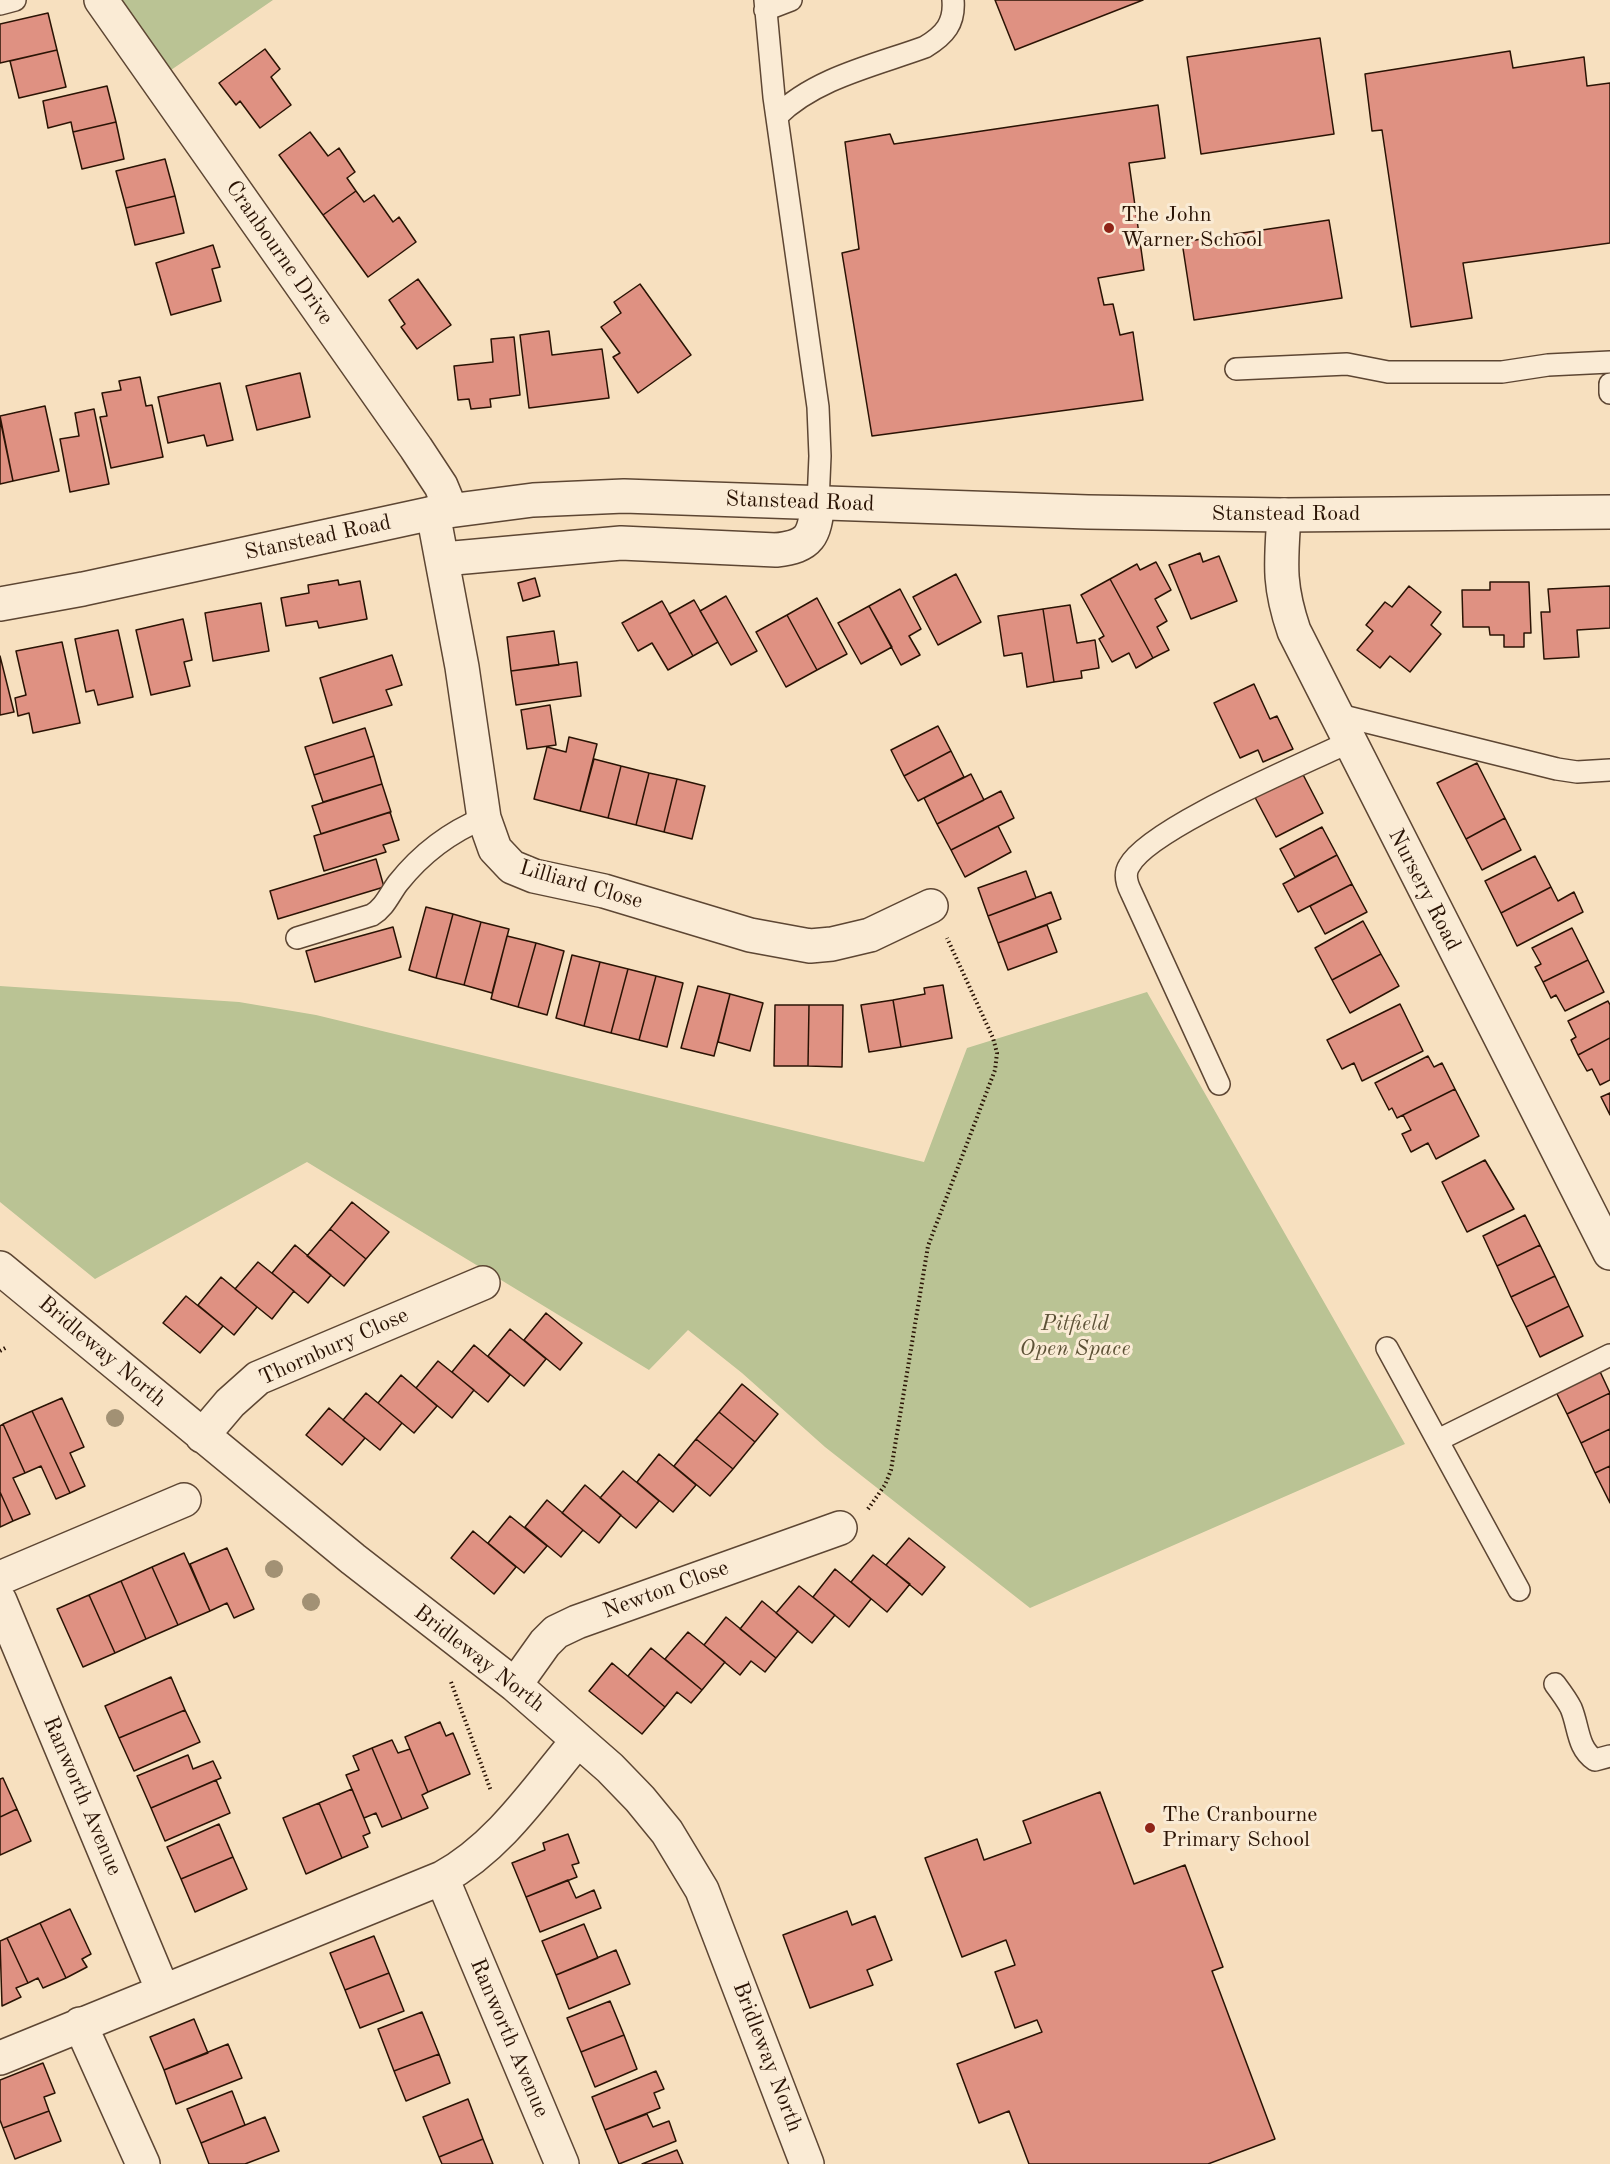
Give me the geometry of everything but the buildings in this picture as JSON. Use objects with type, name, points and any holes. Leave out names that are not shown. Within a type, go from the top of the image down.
[{"type":"street","name":"Cranbourne Drive","points":[[101,0],[416,448],[441,486],[442,511]]},
{"type":"street","name":"Stanstead Road","points":[[0,604],[83,589],[442,511],[534,500],[624,496],[1284,515],[1610,512]]},
{"type":"street","points":[[442,559],[621,543],[776,550],[793,548],[807,541],[815,530],[818,503]]},
{"type":"street","name":"Lilliard Close","points":[[442,511],[442,559],[474,736],[484,818],[495,849],[512,867],[522,872],[604,891],[787,944],[810,946],[851,941],[931,906]]},
{"type":"street","name":"Nursery Road","points":[[1284,515],[1281,572],[1283,599],[1311,668],[1602,1218],[1610,1254]]},
{"type":"street","name":"Bridleway North","points":[[0,1268],[353,1559],[515,1685],[578,1740],[647,1807],[667,1832],[697,1881],[720,1935],[807,2164]]},
{"type":"street","name":"Thornbury Close","points":[[202,1436],[230,1403],[258,1378],[483,1283]]},
{"type":"street","points":[[0,1578],[184,1500]]},
{"type":"street","name":"Newton Close","points":[[515,1685],[545,1643],[556,1632],[566,1627],[840,1528]]},
{"type":"street","name":"Ranworth Avenue","points":[[0,1600],[163,1990]]},
{"type":"street","points":[[0,2058],[442,1878],[477,1855],[511,1821],[578,1740]]},
{"type":"street","name":"Ranworth Avenue","points":[[442,1878],[562,2164]]},
{"type":"street","points":[[80,2024],[143,2164]]},
{"type":"lane","points":[[0,4],[15,0]]},
{"type":"lane","points":[[791,0],[765,5],[777,116],[817,397],[820,456],[818,503]]},
{"type":"lane","points":[[777,116],[802,96],[822,86],[940,38],[950,26],[953,0]]},
{"type":"lane","points":[[1236,369],[1347,363],[1388,372],[1503,372],[1548,365],[1610,362]]},
{"type":"lane","points":[[1610,384],[1610,393]]},
{"type":"lane","points":[[1219,1084],[1127,884],[1127,868],[1143,849],[1183,822],[1342,728],[1557,770],[1577,772],[1610,770]]},
{"type":"lane","points":[[297,938],[372,915],[380,910],[398,884],[430,850],[454,831],[484,818]]},
{"type":"lane","points":[[1387,1348],[1519,1590]]},
{"type":"lane","points":[[1438,1440],[1610,1355]]},
{"type":"lane","points":[[1555,1684],[1570,1707],[1582,1748],[1595,1760],[1610,1756]]},
{"type":"path","points":[[840,1528],[857,1519],[876,1499],[891,1470],[928,1246],[995,1070],[997,1053],[990,1030],[931,906]]},
{"type":"path","points":[[0,1351],[7,1347]]},
{"type":"path","points":[[447,1672],[491,1792],[511,1821]]},
{"type":"green space","points":[[122,0],[273,0],[171,70]]},
{"type":"green space","name":"Pitfield Open Space","points":[[0,986],[239,1002],[316,1015],[924,1162],[967,1048],[1147,992],[1405,1444],[1030,1608],[825,1447],[742,1373],[688,1330],[649,1370],[307,1162],[95,1279],[0,1202]]},
{"type":"place","name":"The John Warner School","points":[[1109,228]]},
{"type":"place","name":"The Cranbourne Primary School","points":[[1150,1828]]}]
